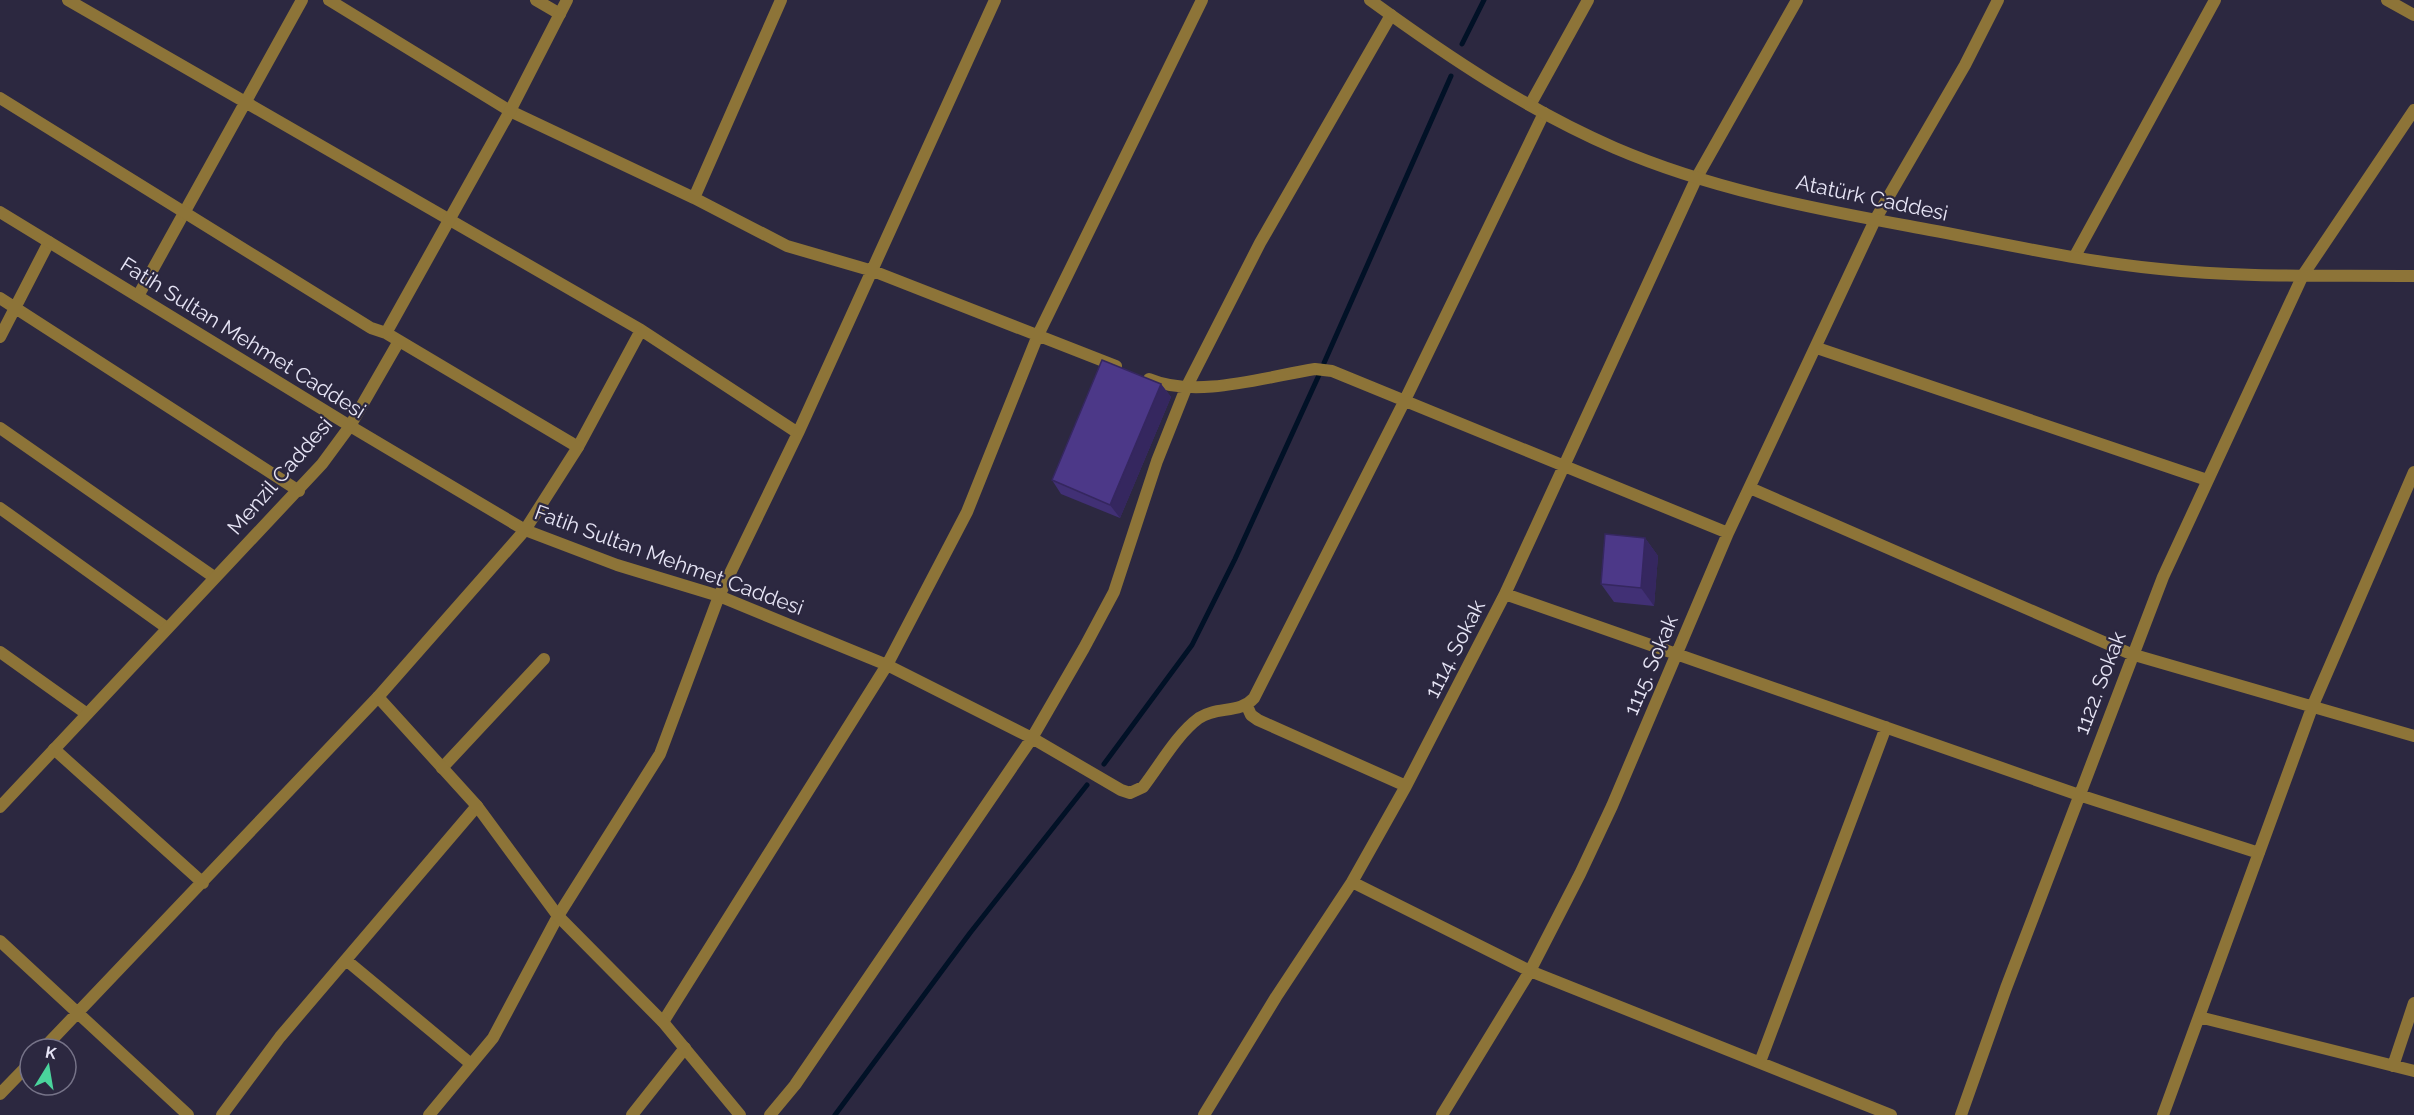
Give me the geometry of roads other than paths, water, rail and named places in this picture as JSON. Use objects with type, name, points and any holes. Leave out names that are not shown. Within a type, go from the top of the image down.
[{"type":"street","points":[[68,0],[640,330],[798,433]]},
{"type":"street","points":[[138,296],[302,0]]},
{"type":"street","points":[[328,0],[510,111],[694,198],[787,246],[873,271],[1162,385],[1186,388],[1326,369],[1728,532]]},
{"type":"street","points":[[536,0],[560,14]]},
{"type":"street","points":[[386,333],[510,111],[567,0]]},
{"type":"street","points":[[694,198],[781,0]]},
{"type":"street","points":[[429,1115],[493,1038],[558,916],[660,754],[719,596],[798,433],[995,0]]},
{"type":"street","points":[[663,1022],[887,665],[967,512],[1038,335],[1202,0]]},
{"type":"street","name":"Atatürk Caddesi","points":[[1370,0],[1544,113],[1615,148],[1743,191],[1875,220],[2159,269],[2303,275],[2414,276]]},
{"type":"street","points":[[1530,105],[1587,0]]},
{"type":"street","name":"1114. Sokak","points":[[1204,1115],[1276,997],[1352,882],[1406,786],[1505,594],[1697,177],[1797,0]]},
{"type":"street","name":"1115. Sokak","points":[[1442,1115],[1530,971],[1612,806],[1728,532],[1875,220],[1965,65],[1998,0]]},
{"type":"street","points":[[2075,256],[2216,0]]},
{"type":"street","points":[[2387,0],[2414,15]]},
{"type":"street","points":[[770,1115],[795,1085],[1032,738],[1114,592],[1157,461],[1186,388],[1260,243],[1391,15]]},
{"type":"street","points":[[0,98],[371,328],[386,333],[578,447]]},
{"type":"street","name":"1122. Sokak","points":[[1960,1115],[2132,654],[2207,480],[2303,275],[2414,110]]},
{"type":"street","points":[[1406,786],[1258,720],[1251,715],[1247,706],[1254,698],[1405,400],[1544,113]]},
{"type":"street","name":"Fatih Sultan Mehmet Caddesi","points":[[0,212],[525,530],[617,565],[719,596],[887,665],[1032,738],[1121,790],[1130,793],[1143,787],[1198,719],[1212,712],[1247,706]]},
{"type":"street","points":[[0,337],[17,308],[49,242]]},
{"type":"street","points":[[0,298],[299,491]]},
{"type":"street","points":[[54,1037],[378,697],[525,530],[578,447],[640,330]]},
{"type":"street","name":"Menzil Caddesi","points":[[2,801],[54,749],[214,577],[299,491],[350,426],[399,341]]},
{"type":"street","points":[[1816,348],[2207,480]]},
{"type":"street","points":[[0,428],[214,577]]},
{"type":"street","points":[[2163,1115],[2313,705],[2414,472]]},
{"type":"street","points":[[1749,488],[2132,654],[2414,736]]},
{"type":"street","points":[[0,508],[167,628]]},
{"type":"street","points":[[1505,594],[2079,795],[2259,853]]},
{"type":"street","points":[[0,652],[87,714]]},
{"type":"street","points":[[442,768],[544,660]]},
{"type":"street","points":[[378,697],[477,806],[558,916],[663,1022],[740,1115]]},
{"type":"street","points":[[1760,1062],[1886,727]]},
{"type":"street","points":[[54,749],[203,883]]},
{"type":"street","points":[[222,1115],[280,1037],[477,806]]},
{"type":"street","points":[[1352,882],[1530,971],[1892,1115]]},
{"type":"street","points":[[0,941],[188,1115]]},
{"type":"street","points":[[346,960],[471,1064]]},
{"type":"street","points":[[2393,1066],[2414,1003]]},
{"type":"street","points":[[2199,1017],[2414,1071]]},
{"type":"street","points":[[632,1115],[685,1048]]},
{"type":"street","points":[[0,1094],[18,1075]]},
{"type":"waterway","points":[[1462,44],[1484,0]]},
{"type":"waterway","points":[[1324,363],[1451,76]]},
{"type":"waterway","points":[[1104,764],[1192,645],[1235,559],[1319,375]]},
{"type":"waterway","points":[[835,1115],[970,933],[1087,785]]}]
